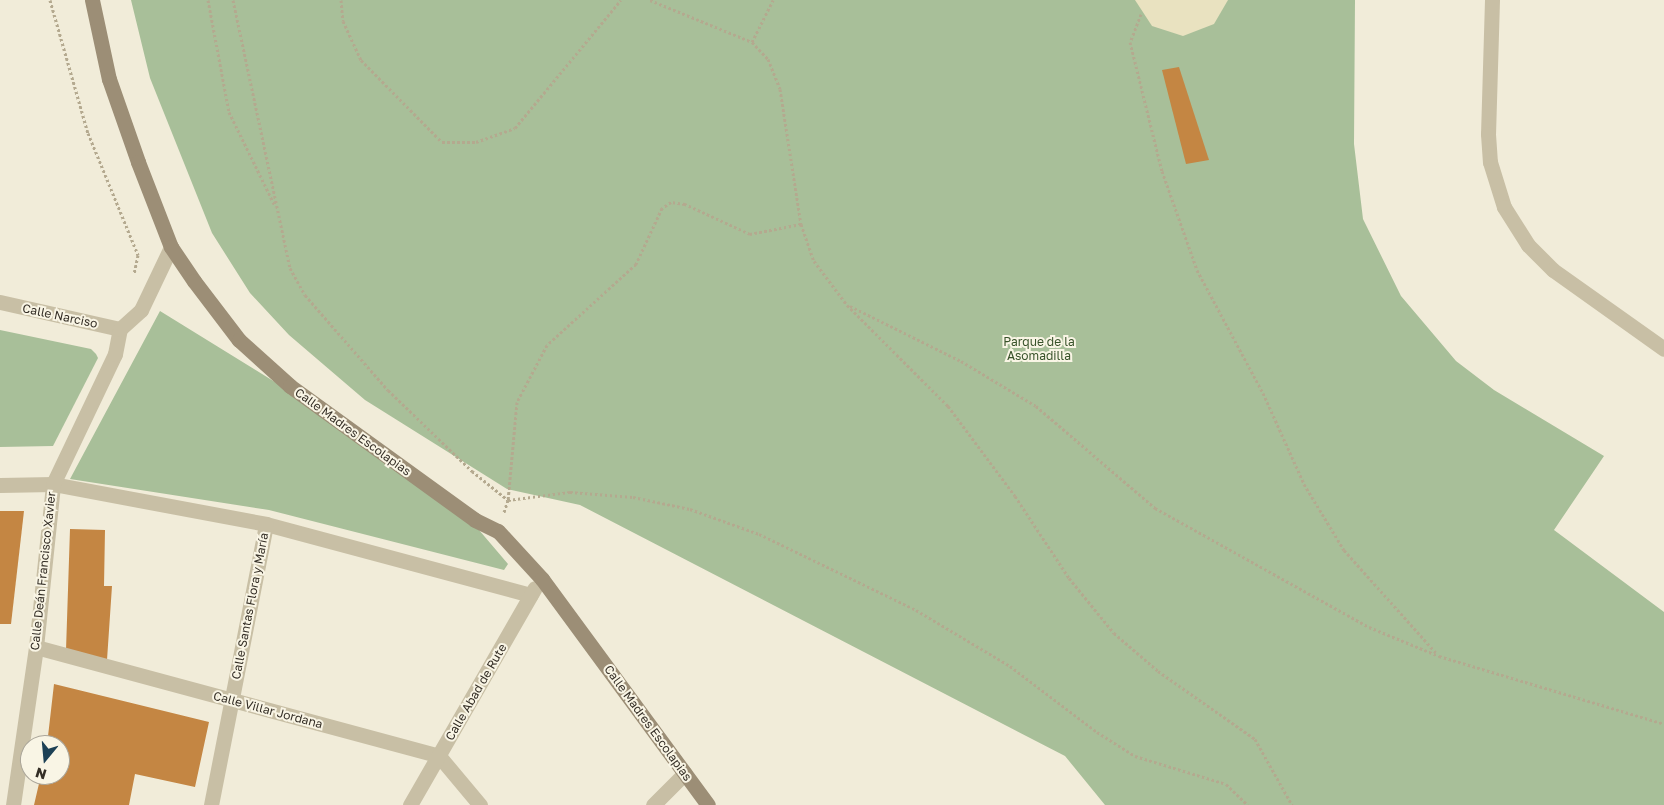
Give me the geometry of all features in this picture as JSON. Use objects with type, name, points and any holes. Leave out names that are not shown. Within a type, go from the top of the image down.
[{"type":"street","name":"Calle Madres Escolapias","points":[[92,0],[109,79],[171,247],[240,340],[290,386],[475,520],[498,531],[542,579],[708,805]]},
{"type":"street","points":[[1492,0],[1490,153],[1504,207],[1528,245],[1553,270],[1664,349]]},
{"type":"street","points":[[120,329],[141,310],[171,247]]},
{"type":"street","name":"Calle Narciso","points":[[0,302],[120,329]]},
{"type":"street","name":"Calle Deán Francisco Xavier","points":[[12,805],[36,647],[52,484],[115,354],[120,329]]},
{"type":"street","points":[[0,484],[52,484],[266,524],[531,595]]},
{"type":"street","name":"Calle Santas Flora y María","points":[[211,805],[266,524]]},
{"type":"street","name":"Calle Abad de Rute","points":[[410,805],[542,579]]},
{"type":"street","name":"Calle Villar Jordana","points":[[36,647],[439,756]]},
{"type":"street","points":[[439,756],[480,805]]},
{"type":"street","points":[[653,805],[685,773]]},
{"type":"path","points":[[50,0],[88,133],[138,255],[132,282]]},
{"type":"path","points":[[208,0],[229,112],[278,211]]},
{"type":"path","points":[[233,0],[290,268],[305,295],[388,390],[472,471],[508,500],[570,492],[633,497],[690,509],[759,534],[942,625],[1010,666],[1135,756],[1226,784],[1248,805]]},
{"type":"path","points":[[340,0],[343,21],[361,60],[442,142],[476,142],[515,128],[621,0]]},
{"type":"path","points":[[650,0],[752,42],[768,59],[780,89],[801,224],[814,261],[847,305],[948,406],[1015,496],[1069,578],[1114,633],[1158,671],[1255,739],[1292,805]]},
{"type":"path","points":[[752,42],[774,0]]},
{"type":"path","points":[[1141,14],[1130,42],[1162,171],[1197,270],[1264,393],[1304,484],[1344,550],[1438,656]]},
{"type":"path","points":[[498,531],[508,500],[517,402],[521,394],[547,345],[636,264],[662,208],[671,202],[685,204],[750,234],[801,224]]},
{"type":"path","points":[[847,305],[961,361],[1036,406],[1155,508],[1368,627],[1438,656],[1664,724]]},
{"type":"green space","name":"Parque de la Asomadilla","points":[[131,0],[1355,0],[1354,144],[1363,219],[1401,296],[1456,361],[1494,390],[1604,456],[1554,530],[1664,612],[1664,805],[1105,805],[1065,756],[580,505],[507,489],[365,400],[289,335],[250,293],[212,233],[150,78]]},
{"type":"green space","points":[[160,311],[283,387],[479,530],[508,564],[504,570],[269,510],[70,479]]},
{"type":"green space","points":[[0,330],[91,349],[98,358],[53,446],[0,447]]},
{"type":"shaded area","points":[[1135,0],[1228,0],[1214,24],[1183,36],[1152,26]]},
{"type":"building","points":[[1179,67],[1209,160],[1186,164],[1162,70]]},
{"type":"building","points":[[0,511],[24,511],[11,624],[0,624]]},
{"type":"building","points":[[70,529],[105,530],[104,586],[112,586],[107,660],[66,650]]},
{"type":"building","points":[[54,684],[209,722],[195,787],[135,774],[129,805],[34,805],[39,785],[70,785],[70,735],[48,735]]}]
